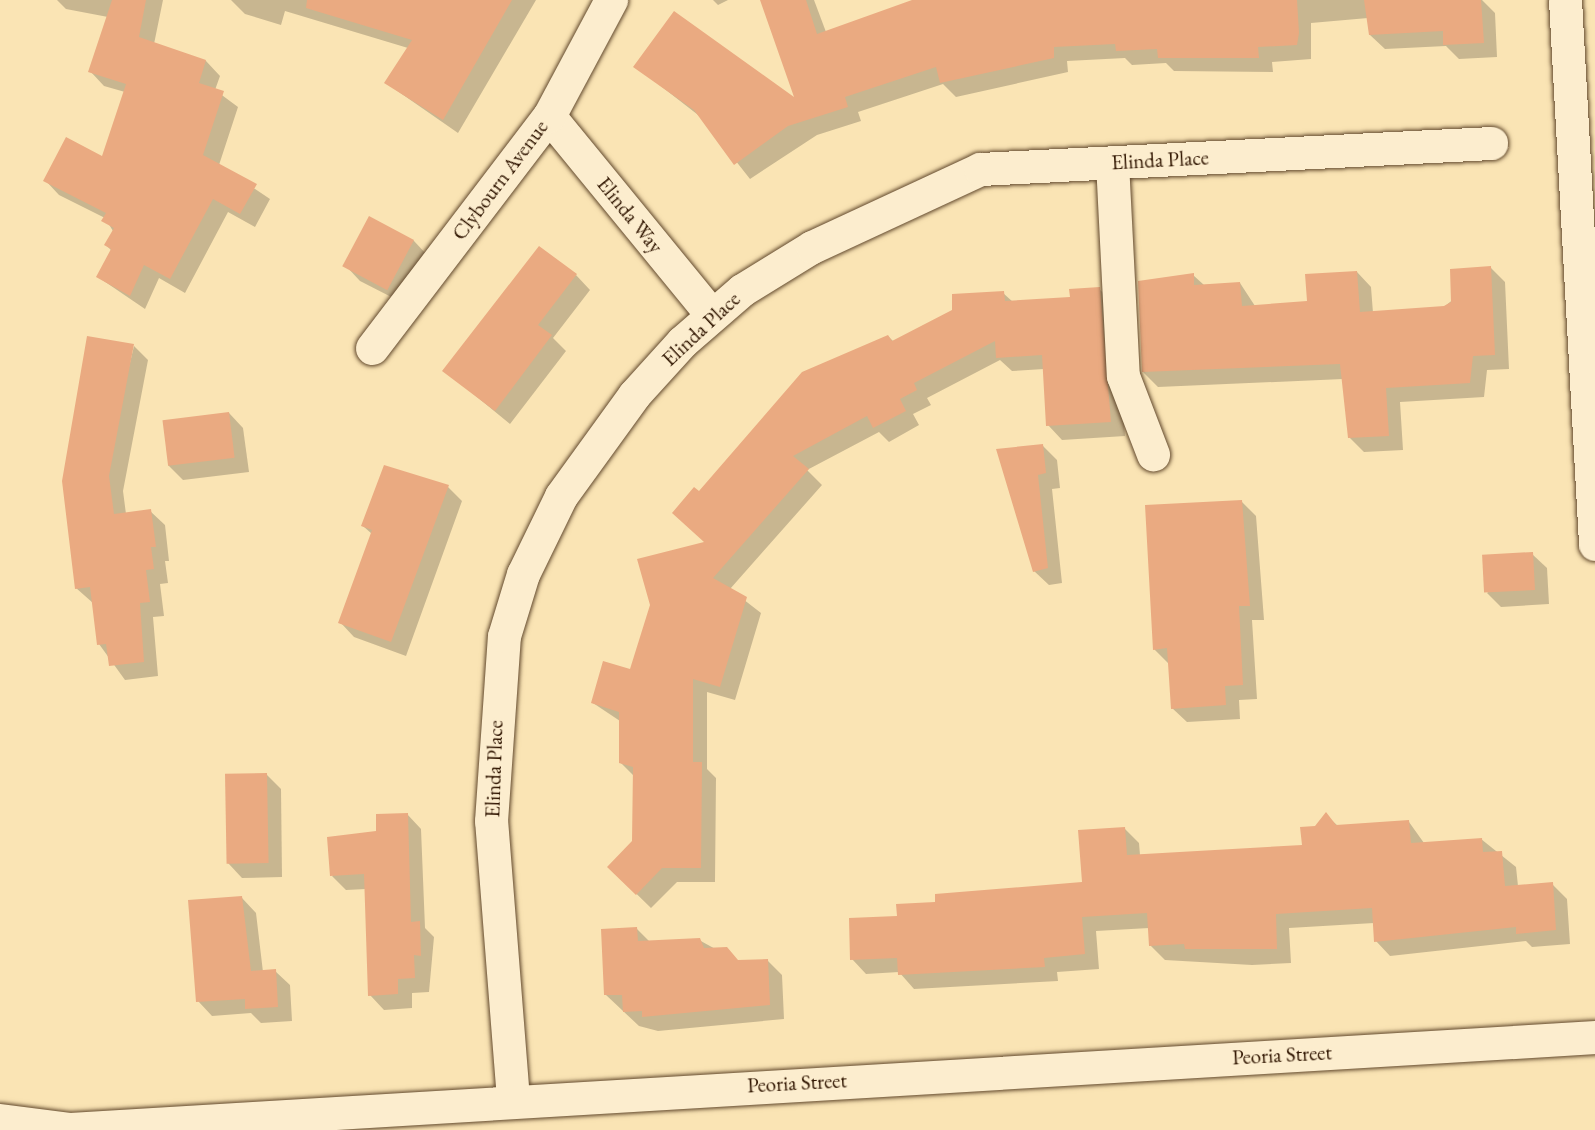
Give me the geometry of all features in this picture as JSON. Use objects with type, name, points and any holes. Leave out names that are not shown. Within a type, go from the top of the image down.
[{"type":"street","name":"Clybourn Avenue","points":[[372,348],[549,116],[611,0]]},
{"type":"street","points":[[1564,0],[1595,544]]},
{"type":"street","name":"Elinda Way","points":[[549,116],[711,314]]},
{"type":"street","name":"Elinda Place","points":[[513,1099],[491,821],[504,636],[523,574],[561,496],[634,395],[711,314],[812,247],[980,169],[1491,143]]},
{"type":"street","points":[[1112,162],[1123,376],[1153,454]]},
{"type":"street","name":"Peoria Street","points":[[0,1120],[70,1129],[513,1099],[1595,1037]]},
{"type":"building","points":[[112,0],[146,0],[139,37],[206,60],[199,83],[224,91],[203,155],[257,184],[240,214],[213,199],[170,279],[144,265],[130,296],[96,277],[111,249],[104,245],[114,228],[101,221],[106,213],[43,181],[66,137],[102,156],[126,84],[88,72]]},
{"type":"building","points":[[307,0],[512,0],[443,120],[384,83],[412,40],[306,8]]},
{"type":"building","points":[[760,0],[806,0],[817,34],[912,0],[1297,0],[1299,33],[1297,45],[1258,47],[1259,58],[1158,58],[1157,49],[1116,51],[1115,44],[1054,47],[1054,58],[940,83],[936,67],[845,97],[848,107],[788,126],[734,165],[694,110],[633,67],[674,11],[794,97]]},
{"type":"building","points":[[1364,0],[1481,0],[1484,43],[1443,45],[1443,31],[1369,35]]},
{"type":"building","points":[[369,216],[414,240],[387,290],[342,266]]},
{"type":"building","points":[[539,246],[577,274],[538,325],[552,335],[495,411],[442,371]]},
{"type":"building","points":[[1491,266],[1495,355],[1473,356],[1470,383],[1386,388],[1389,436],[1348,438],[1340,364],[1142,372],[1138,281],[1194,273],[1194,285],[1240,282],[1242,306],[1307,301],[1305,274],[1357,271],[1360,312],[1444,306],[1451,302],[1450,269]]},
{"type":"building","points":[[1100,287],[1111,422],[1046,426],[1042,355],[996,358],[995,341],[914,383],[917,390],[900,399],[906,411],[873,428],[867,416],[793,456],[809,469],[713,578],[747,597],[720,687],[693,679],[693,762],[702,762],[701,868],[662,868],[636,895],[607,867],[632,841],[633,767],[619,763],[619,712],[591,703],[603,661],[630,669],[650,605],[637,559],[704,542],[672,513],[694,487],[699,491],[802,372],[888,335],[892,341],[952,310],[952,294],[1004,291],[1005,301],[1070,297],[1069,289]]},
{"type":"building","points":[[87,336],[134,344],[109,476],[114,514],[151,509],[156,547],[151,547],[154,569],[146,570],[150,602],[140,603],[144,662],[109,666],[106,644],[97,645],[90,587],[75,589],[62,481]]},
{"type":"building","points":[[229,412],[235,458],[168,466],[162,420]]},
{"type":"building","points":[[1043,444],[1046,473],[1038,475],[1048,568],[1033,572],[996,449]]},
{"type":"building","points":[[384,465],[449,485],[391,642],[338,623],[372,530],[361,526]]},
{"type":"building","points":[[1242,500],[1250,606],[1239,606],[1243,685],[1225,686],[1226,705],[1171,709],[1167,648],[1153,650],[1145,505]]},
{"type":"building","points":[[1533,552],[1535,590],[1484,593],[1482,555]]},
{"type":"building","points":[[267,773],[269,863],[227,864],[225,774]]},
{"type":"building","points":[[1326,812],[1336,825],[1409,820],[1411,843],[1482,838],[1483,852],[1502,851],[1505,886],[1553,882],[1556,930],[1516,934],[1516,927],[1374,942],[1372,908],[1276,914],[1277,949],[1185,949],[1184,944],[1149,946],[1147,913],[1082,917],[1085,954],[1044,958],[1045,967],[898,975],[897,958],[850,960],[849,918],[897,916],[896,904],[935,902],[935,894],[1082,882],[1078,830],[1125,827],[1127,855],[1302,845],[1300,827],[1315,826]]},
{"type":"building","points":[[408,813],[411,922],[420,921],[421,956],[414,955],[415,978],[398,979],[398,994],[368,996],[364,874],[330,876],[327,837],[376,831],[376,814]]},
{"type":"building","points":[[242,896],[251,971],[276,969],[278,1007],[245,1009],[245,999],[196,1002],[188,900]]},
{"type":"building","points":[[637,927],[638,941],[700,938],[704,948],[727,947],[738,960],[768,959],[770,1005],[642,1017],[642,1011],[623,1012],[622,995],[604,995],[601,929]]}]
